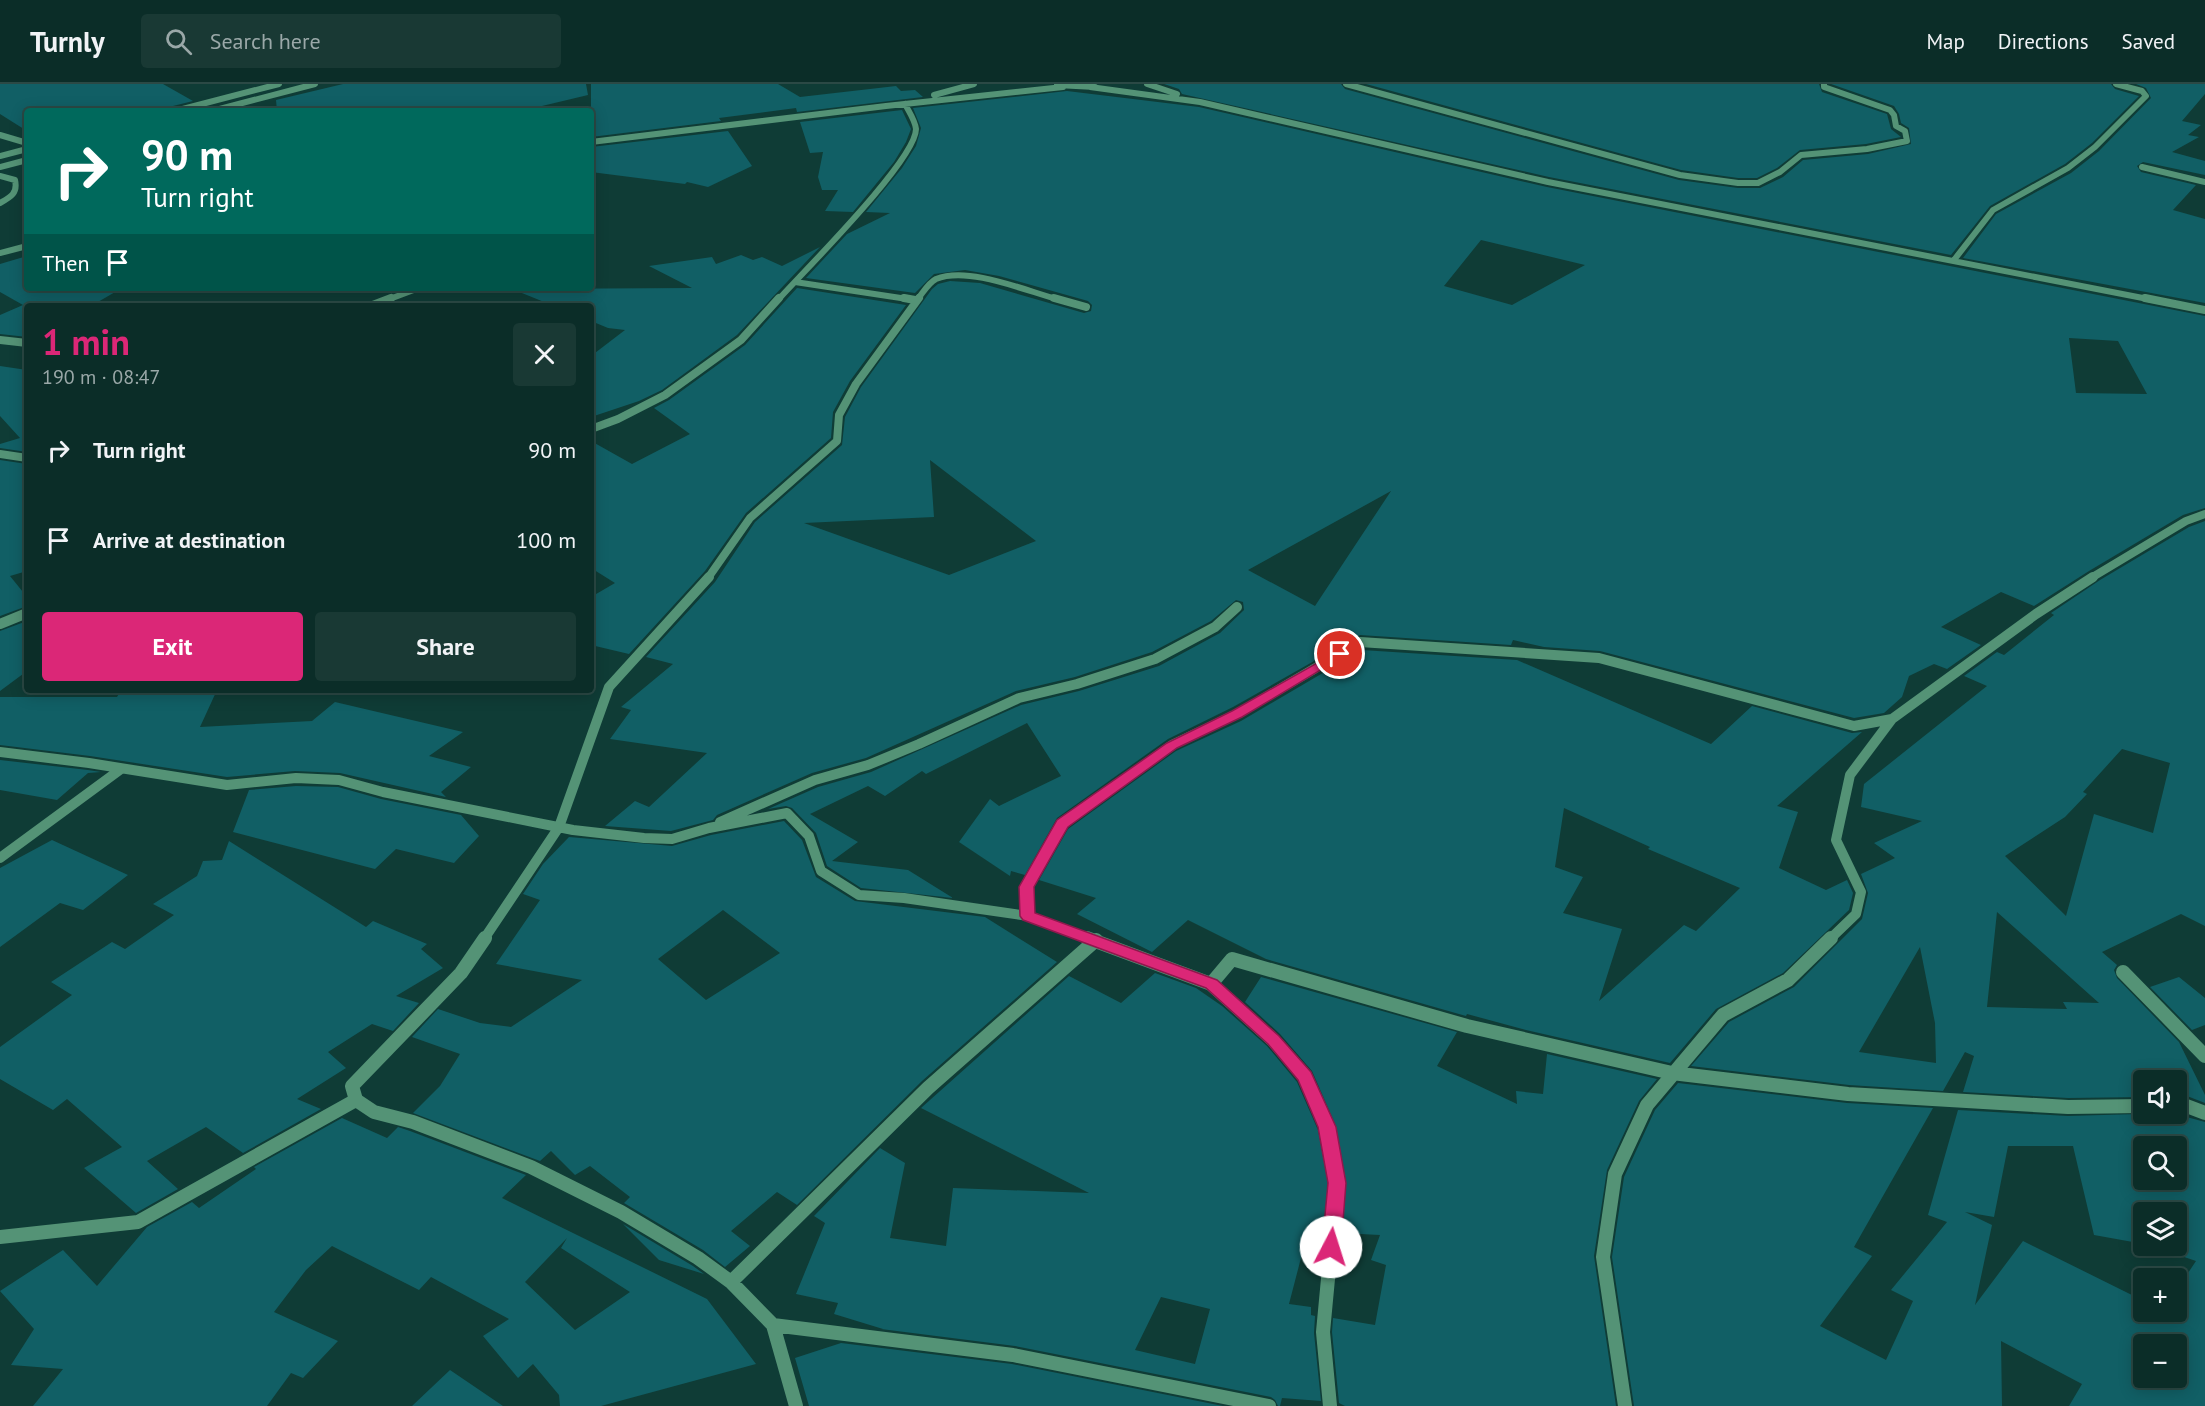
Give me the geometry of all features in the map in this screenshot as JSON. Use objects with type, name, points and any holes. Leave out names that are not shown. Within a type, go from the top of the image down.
[{"type":"street","points":[[187,108],[279,84]]},
{"type":"street","points":[[223,108],[315,84]]},
{"type":"street","points":[[905,104],[974,84]]},
{"type":"street","points":[[1050,84],[1063,87]]},
{"type":"street","points":[[1090,87],[1108,84]]},
{"type":"street","points":[[1147,84],[1200,102]]},
{"type":"street","points":[[1346,84],[1669,172],[1711,181],[1758,183],[1780,172],[1801,154],[1867,149],[1907,141],[1905,131],[1896,126],[1894,115],[1890,110],[1824,87],[1824,84]]},
{"type":"street","points":[[1954,260],[1993,210],[2068,168],[2094,147],[2145,96],[2142,91],[2116,84]]},
{"type":"street","points":[[594,142],[905,104],[1063,87],[1090,87],[1200,102],[1548,182],[2205,310]]},
{"type":"street","points":[[594,428],[665,396],[741,340],[887,180],[909,149],[916,131],[914,121],[905,104]]},
{"type":"street","points":[[0,135],[24,142]]},
{"type":"street","points":[[0,156],[24,150]]},
{"type":"street","points":[[0,166],[24,160]]},
{"type":"street","points":[[2142,167],[2205,183]]},
{"type":"street","points":[[0,176],[15,180],[18,188],[15,194],[0,203]]},
{"type":"street","points":[[0,253],[24,247]]},
{"type":"street","points":[[796,1406],[773,1325],[731,1282],[698,1257],[621,1212],[531,1167],[413,1122],[374,1112],[356,1100],[352,1086],[461,973],[559,827],[609,687],[710,576],[750,518],[837,441],[839,415],[856,384],[915,300],[936,279],[969,275],[1086,307]]},
{"type":"street","points":[[795,282],[915,300]]},
{"type":"street","points":[[378,303],[411,291]]},
{"type":"street","points":[[0,340],[24,343]]},
{"type":"street","points":[[0,454],[24,458]]},
{"type":"street","points":[[1625,1406],[1603,1257],[1615,1174],[1647,1105],[1722,1015],[1788,980],[1856,914],[1861,892],[1836,840],[1850,775],[1892,719],[2036,615],[2103,570],[2163,534],[2205,514]]},
{"type":"street","points":[[709,828],[815,780],[868,765],[919,744],[1018,698],[1077,684],[1155,659],[1215,627],[1237,607]]},
{"type":"street","points":[[0,614],[14,618]]},
{"type":"street","points":[[0,624],[24,614]]},
{"type":"street","points":[[1028,916],[1027,887],[1062,824],[1172,746],[1237,714],[1360,642],[1599,658],[1854,726],[1892,719]]},
{"type":"street","points":[[0,752],[227,785],[296,778],[339,780],[383,792],[559,827],[644,838],[672,839],[709,828],[787,813],[809,836],[821,871],[860,895],[904,898],[1028,916],[1211,984],[1273,1040],[1305,1077],[1327,1127],[1337,1183],[1323,1332],[1330,1406]]},
{"type":"street","points":[[0,858],[121,769]]},
{"type":"street","points":[[731,1282],[928,1088],[1096,940]]},
{"type":"street","points":[[1211,984],[1232,959],[1467,1026],[1672,1073],[1872,1096],[2068,1107],[2133,1106]]},
{"type":"street","points":[[2123,972],[2205,1056]]},
{"type":"street","points":[[0,1237],[138,1222],[356,1100]]},
{"type":"street","points":[[2187,1106],[2205,1113]]},
{"type":"street","points":[[773,1325],[1012,1355],[1269,1406]]},
{"type":"building","points":[[0,84],[163,84],[193,101],[172,108],[24,108],[24,129],[0,114]]},
{"type":"building","points":[[343,84],[586,84],[588,95],[534,108],[277,108],[276,100]]},
{"type":"building","points":[[591,84],[778,84],[800,97],[896,86],[901,91],[915,90],[923,97],[797,112],[796,108],[719,118],[721,121],[594,137],[594,108],[591,108]]},
{"type":"building","points":[[1164,84],[1341,84],[1345,89],[1679,180],[1738,188],[1760,188],[1783,177],[1803,160],[1868,154],[1911,144],[1909,128],[1901,123],[1894,106],[1831,84],[2111,84],[2115,89],[2139,96],[2092,143],[2065,164],[1990,206],[1951,255],[1549,177],[1182,94],[1179,89]]},
{"type":"building","points":[[1366,84],[1819,84],[1822,92],[1887,114],[1891,129],[1901,137],[1866,144],[1800,150],[1777,168],[1757,178],[1738,178],[1681,170]]},
{"type":"building","points":[[2136,84],[2205,84],[2205,94],[2182,121],[2201,125],[2188,135],[2199,137],[2172,152],[2205,161],[2205,175],[2143,162],[2137,166],[2141,172],[2196,185],[2173,210],[2205,219],[2205,303],[1963,258],[1996,214],[2071,173],[2099,151],[2151,98],[2146,88]]},
{"type":"building","points":[[1067,91],[1199,107],[1547,187],[2205,316],[2205,508],[2183,515],[2034,606],[2001,592],[1941,627],[1981,645],[1947,669],[1934,664],[1909,676],[1902,697],[1884,713],[1854,718],[1600,651],[1544,647],[1513,640],[1511,645],[1360,635],[1233,707],[1168,739],[1057,818],[1025,875],[1011,871],[1010,876],[959,842],[990,799],[999,806],[1061,776],[1027,723],[926,774],[922,771],[885,796],[868,786],[810,814],[858,842],[832,861],[908,870],[953,898],[861,888],[827,866],[816,833],[792,808],[786,806],[768,809],[818,787],[871,772],[1021,705],[1079,691],[1159,666],[1220,633],[1244,610],[1243,602],[1236,600],[1211,621],[1152,652],[1075,677],[1016,691],[866,758],[812,773],[717,815],[713,820],[671,831],[605,826],[635,801],[649,807],[707,753],[610,739],[631,710],[621,707],[673,664],[646,657],[715,582],[755,522],[842,445],[845,417],[861,387],[932,289],[938,284],[950,281],[980,283],[1084,313],[1091,311],[1092,305],[1088,301],[999,276],[965,270],[934,274],[915,293],[806,278],[847,234],[890,213],[866,212],[902,168],[916,146],[921,128],[913,108]],"holes":[[[1481,240],[1585,265],[1512,305],[1444,286]],[[2069,338],[2118,341],[2147,394],[2076,393]],[[930,460],[1036,541],[949,575],[804,523],[934,517]],[[1391,491],[1315,606],[1248,570]]]},
{"type":"building","points":[[902,110],[911,129],[894,162],[853,212],[825,211],[838,190],[822,190],[818,177],[823,152],[810,153],[800,122]]},
{"type":"building","points":[[728,131],[752,166],[708,187],[687,182],[685,184],[594,172],[594,147]]},
{"type":"building","points":[[820,247],[737,335],[662,390],[639,401],[594,416],[594,354],[625,330],[608,328],[594,322],[594,303],[547,303],[517,291],[692,288],[649,266],[712,257],[716,264],[741,255],[753,260],[762,257],[782,266]]},
{"type":"building","points":[[24,257],[24,291],[117,291],[96,303],[24,303],[24,337],[0,334],[0,315],[23,305],[0,292],[0,264]]},
{"type":"building","points":[[797,288],[906,305],[850,381],[833,412],[831,438],[746,513],[705,571],[629,654],[594,646],[594,595],[615,583],[594,570],[594,443],[632,464],[690,434],[654,408],[669,400],[745,345]]},
{"type":"building","points":[[0,366],[24,370],[24,452],[0,448],[0,444],[20,438],[0,416]]},
{"type":"building","points":[[0,460],[24,464],[24,572],[10,576],[24,593],[24,607],[0,616]]},
{"type":"building","points":[[2205,521],[2205,926],[2181,914],[2102,952],[2117,965],[2114,970],[2117,978],[2179,1042],[2205,1095],[2205,1103],[2187,1096],[2187,1070],[2133,1070],[2133,1097],[2068,1098],[1963,1092],[1974,1056],[1965,1052],[1943,1091],[1849,1085],[1691,1066],[1729,1022],[1794,987],[1862,919],[1868,893],[1861,874],[1895,858],[1874,843],[1922,821],[1861,807],[1864,784],[1987,686],[1964,676],[1997,652],[2004,655],[2054,615],[2051,613],[2100,580],[2189,527]],"holes":[[[2122,749],[2170,763],[2153,833],[2094,814],[2066,916],[2005,856],[2065,817],[2087,794],[2083,792]],[[1997,912],[2099,1003],[2063,1002],[2067,1009],[1987,1007]],[[1920,947],[1935,1023],[1936,1063],[1859,1052]]]},
{"type":"building","points":[[24,622],[24,673],[0,691],[0,631]]},
{"type":"building","points":[[1362,650],[1517,660],[1711,744],[1752,706],[1852,733],[1862,732],[1777,806],[1798,812],[1779,868],[1826,890],[1847,880],[1853,893],[1849,910],[1783,973],[1716,1009],[1670,1063],[1467,1014],[1466,1016],[1266,959],[1188,920],[1152,952],[1077,914],[1096,898],[1039,880],[1068,829],[1176,751],[1241,721]],"holes":[[[1564,808],[1650,847],[1648,849],[1740,888],[1696,931],[1684,925],[1599,1001],[1622,929],[1563,913],[1583,877],[1555,867]]]},
{"type":"building","points":[[119,693],[216,693],[200,727],[312,721],[335,702],[463,732],[429,756],[471,767],[441,792],[446,797],[340,773],[295,771],[227,777],[0,745],[0,697],[117,697]]},
{"type":"building","points":[[0,760],[101,772],[88,773],[57,800],[0,790]]},
{"type":"building","points":[[296,786],[338,787],[381,799],[461,815],[479,836],[454,863],[396,849],[375,869],[233,832],[249,790]]},
{"type":"building","points":[[784,821],[802,840],[816,877],[855,901],[985,917],[1057,962],[922,1081],[797,1205],[777,1192],[731,1231],[750,1246],[725,1267],[703,1250],[624,1203],[630,1197],[590,1166],[575,1175],[551,1151],[540,1161],[413,1113],[440,1086],[460,1054],[412,1037],[438,1009],[480,1023],[511,1027],[582,980],[496,964],[540,900],[523,894],[543,864],[569,837],[672,846],[711,835]],"holes":[[[723,910],[780,953],[706,1000],[658,959]]]},
{"type":"building","points":[[52,840],[128,875],[83,910],[60,903],[0,947],[0,868]]},
{"type":"building","points":[[229,841],[366,927],[373,921],[427,944],[421,949],[443,968],[396,996],[419,1003],[393,1031],[372,1024],[328,1052],[346,1068],[297,1099],[321,1109],[243,1153],[206,1127],[147,1161],[178,1189],[136,1213],[84,1168],[122,1147],[67,1099],[53,1110],[0,1079],[0,1047],[72,995],[51,982],[112,942],[125,949],[174,915],[153,904],[197,876],[203,861],[222,860]]},
{"type":"building","points":[[1155,973],[1196,988],[1222,1006],[1267,1046],[1297,1082],[1318,1130],[1328,1183],[1323,1232],[1308,1231],[1289,1304],[1311,1307],[1311,1315],[1315,1316],[1314,1333],[1321,1401],[1282,1398],[1278,1406],[1271,1397],[1015,1346],[881,1329],[883,1329],[834,1314],[838,1303],[796,1294],[825,1223],[814,1216],[880,1148],[905,1163],[890,1238],[946,1246],[953,1188],[1089,1193],[921,1108],[1069,976],[1121,1003]],"holes":[[[1161,1297],[1210,1309],[1195,1364],[1135,1350]]]},
{"type":"building","points":[[1261,977],[1457,1032],[1437,1066],[1517,1104],[1516,1091],[1543,1094],[1547,1054],[1657,1079],[1639,1101],[1607,1170],[1594,1256],[1616,1406],[1345,1406],[1339,1403],[1332,1332],[1333,1318],[1375,1325],[1386,1265],[1371,1260],[1380,1235],[1341,1233],[1346,1182],[1335,1124],[1312,1071],[1280,1034],[1245,1002]]},
{"type":"building","points":[[2179,977],[2205,998],[2205,1025],[2192,1030],[2150,987]]},
{"type":"building","points":[[1678,1083],[1847,1103],[1933,1108],[1854,1247],[1872,1256],[1820,1326],[1886,1360],[1913,1301],[1891,1290],[1947,1222],[1928,1215],[1958,1110],[2068,1116],[2133,1114],[2133,1124],[2187,1124],[2187,1117],[2205,1122],[2205,1406],[2069,1406],[2082,1384],[2001,1341],[2002,1406],[1634,1406],[1612,1257],[1624,1177],[1655,1110]],"holes":[[[2008,1146],[2073,1146],[2094,1235],[2133,1242],[2133,1202],[2187,1202],[2187,1256],[2181,1256],[2196,1261],[2187,1274],[2187,1322],[2133,1322],[2133,1296],[2023,1241],[1975,1305],[1992,1225],[1965,1212],[1994,1217]]]},
{"type":"building","points":[[342,1118],[387,1138],[398,1127],[526,1175],[502,1198],[707,1299],[756,1364],[601,1406],[560,1406],[559,1395],[533,1364],[518,1378],[483,1336],[509,1319],[431,1277],[419,1290],[332,1246],[306,1270],[274,1312],[338,1341],[303,1378],[291,1373],[267,1406],[33,1406],[63,1369],[11,1365],[34,1329],[0,1291],[63,1250],[97,1286],[147,1227],[192,1202],[199,1208],[256,1169],[254,1167]],"holes":[[[567,1238],[561,1248],[630,1292],[575,1330],[525,1282]]]},
{"type":"building","points":[[623,1224],[693,1266],[704,1274],[659,1260]]},
{"type":"building","points":[[841,1343],[1012,1364],[1223,1406],[809,1406],[795,1358]]},
{"type":"building","points":[[450,1370],[503,1406],[412,1406]]},
{"type":"route","points":[[1331,1247],[1337,1183],[1327,1127],[1305,1077],[1273,1040],[1211,984],[1028,916],[1027,887],[1062,824],[1172,746],[1237,714],[1340,654]]}]
